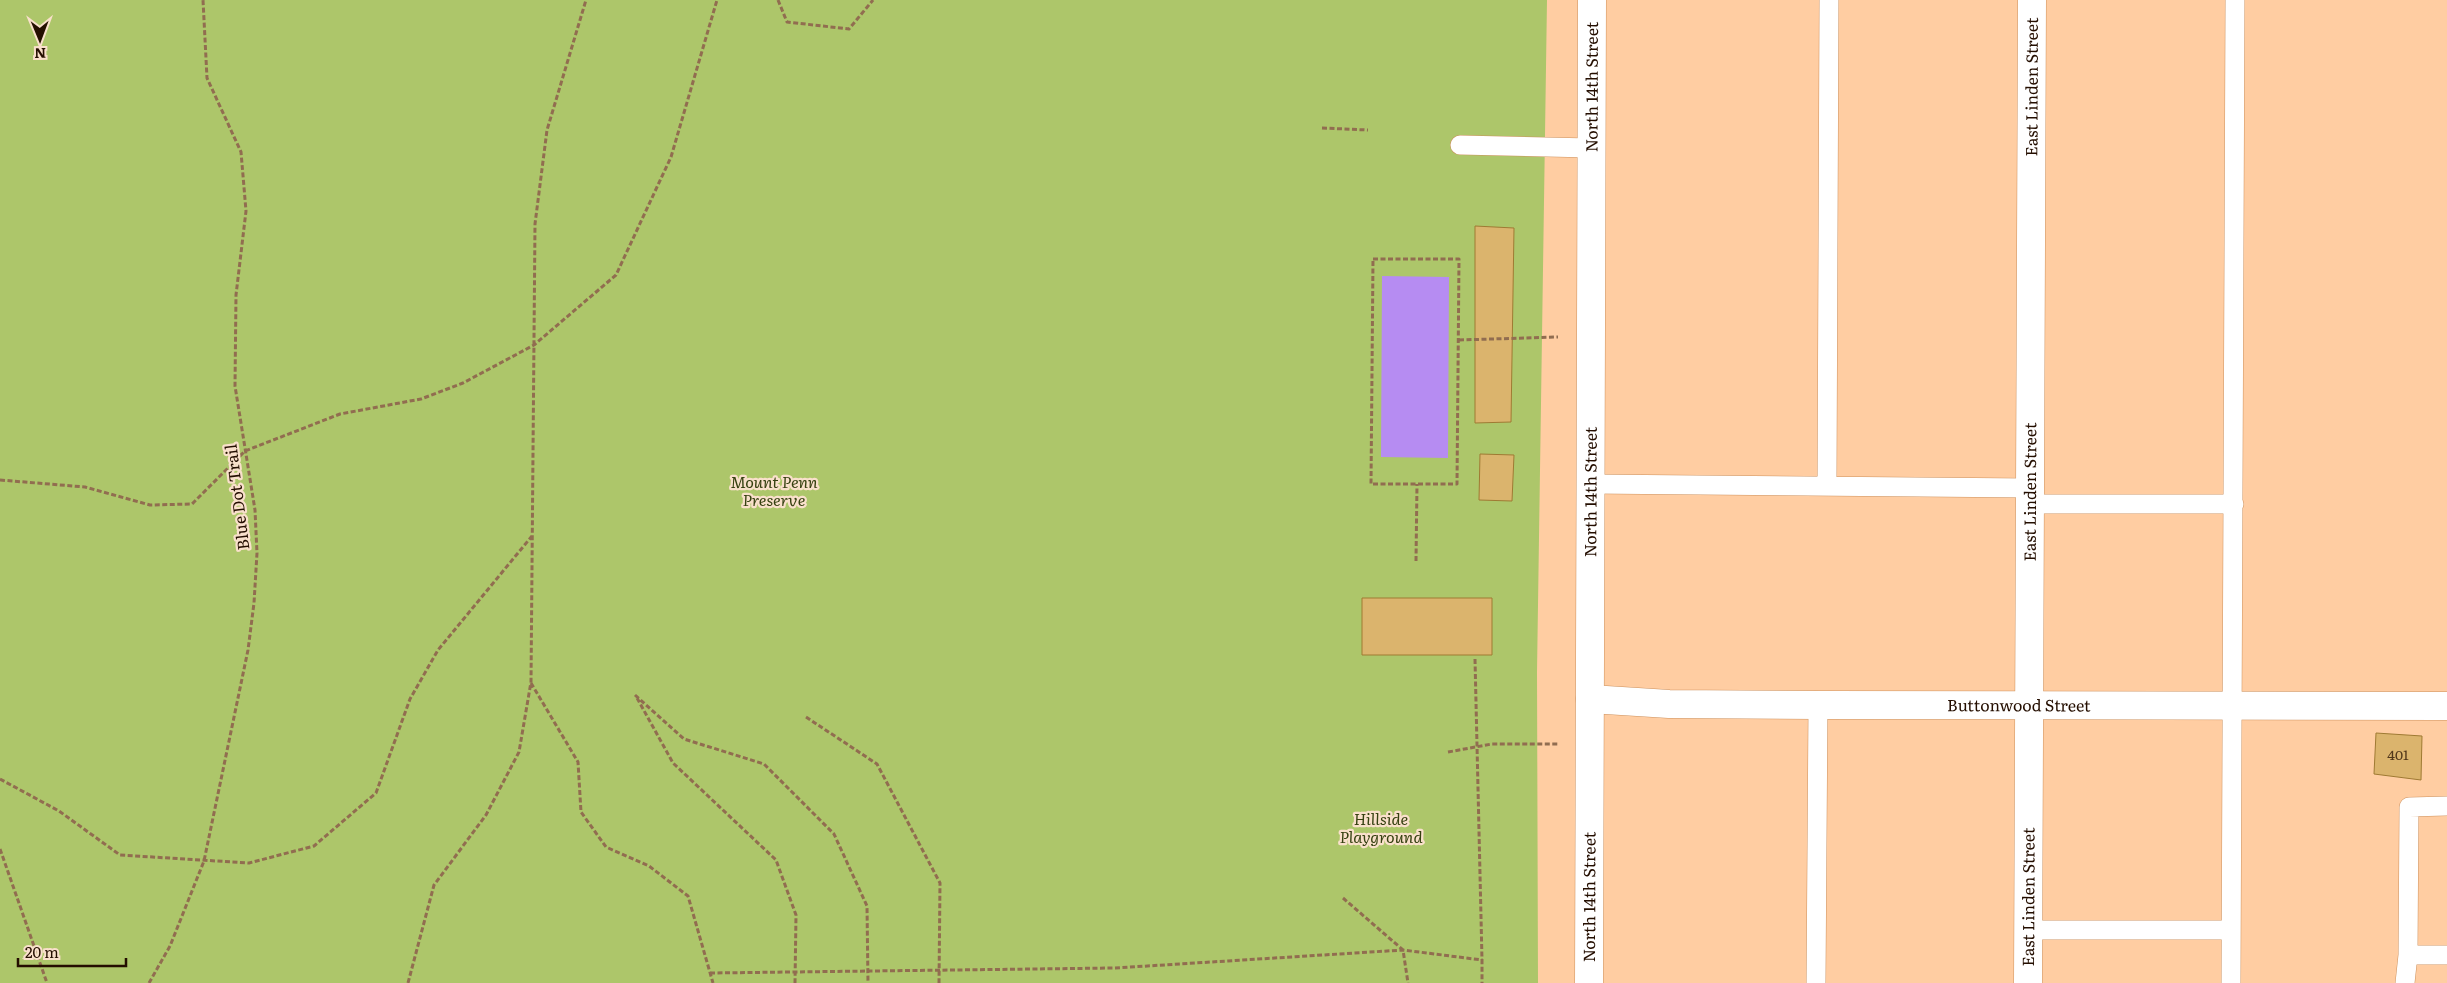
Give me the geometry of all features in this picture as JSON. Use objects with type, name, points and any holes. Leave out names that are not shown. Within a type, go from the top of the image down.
[{"type":"street","name":"North 14th Street","points":[[1589,983],[1592,0]]},
{"type":"street","name":"East Linden Street","points":[[2028,983],[2032,0]]},
{"type":"street","name":"Buttonwood Street","points":[[1590,699],[1669,704],[2447,706]]},
{"type":"lane","points":[[1826,486],[1829,0]]},
{"type":"lane","points":[[2231,983],[2235,0]]},
{"type":"lane","points":[[1460,145],[1592,148]]},
{"type":"lane","points":[[1590,484],[1826,486],[2234,504]]},
{"type":"lane","points":[[1816,983],[1818,705]]},
{"type":"lane","points":[[2405,983],[2408,956],[2409,807],[2447,806]]},
{"type":"lane","points":[[2028,930],[2231,930]]},
{"type":"lane","points":[[2408,956],[2447,955]]},
{"type":"path","name":"Blue Dot Trail","points":[[149,983],[170,946],[204,861],[248,650],[254,603],[257,552],[255,510],[236,386],[236,295],[246,212],[241,152],[207,78],[202,0]]},
{"type":"path","points":[[408,983],[434,885],[486,814],[519,752],[531,682],[536,224],[547,130],[586,0]]},
{"type":"path","points":[[0,480],[84,487],[150,505],[192,504],[245,450],[340,414],[421,399],[463,383],[534,345],[616,275],[671,157],[717,0]]},
{"type":"path","points":[[778,0],[787,22],[850,29],[873,0]]},
{"type":"path","points":[[1322,128],[1368,130]]},
{"type":"path","points":[[1373,259],[1459,259],[1458,340],[1457,484],[1371,484],[1373,259]]},
{"type":"path","points":[[1458,340],[1552,338]]},
{"type":"path","points":[[1416,561],[1417,484]]},
{"type":"path","points":[[0,779],[59,811],[120,855],[249,864],[314,846],[376,792],[410,699],[438,650],[532,536]]},
{"type":"path","points":[[1475,659],[1482,983]]},
{"type":"path","points":[[531,682],[578,762],[581,812],[606,847],[649,866],[688,896],[713,983]]},
{"type":"path","points":[[795,983],[796,916],[776,860],[673,763],[635,695],[684,739],[764,764],[834,834],[867,906],[868,983]]},
{"type":"path","points":[[806,718],[877,764],[940,883],[939,983]]},
{"type":"path","points":[[1448,752],[1492,744],[1534,744]]},
{"type":"path","points":[[0,849],[47,983]]},
{"type":"path","points":[[1343,898],[1403,950],[1408,983]]},
{"type":"path","points":[[710,973],[1115,968],[1403,950],[1482,960]]},
{"type":"green space","name":"Mount Penn Preserve","points":[[0,0],[1547,0],[1537,672],[1538,983],[0,983]]},
{"type":"shaded area","points":[[1382,276],[1449,277],[1448,458],[1381,457]]},
{"type":"building","points":[[1475,226],[1514,228],[1511,422],[1475,423]]},
{"type":"building","points":[[1480,454],[1514,455],[1512,501],[1479,500]]},
{"type":"building","points":[[1362,598],[1492,598],[1492,655],[1362,655]]},
{"type":"building","points":[[2376,733],[2422,736],[2421,780],[2374,774]]},
{"type":"park label","name":"Hillside Playground","points":[[1381,828]]}]
